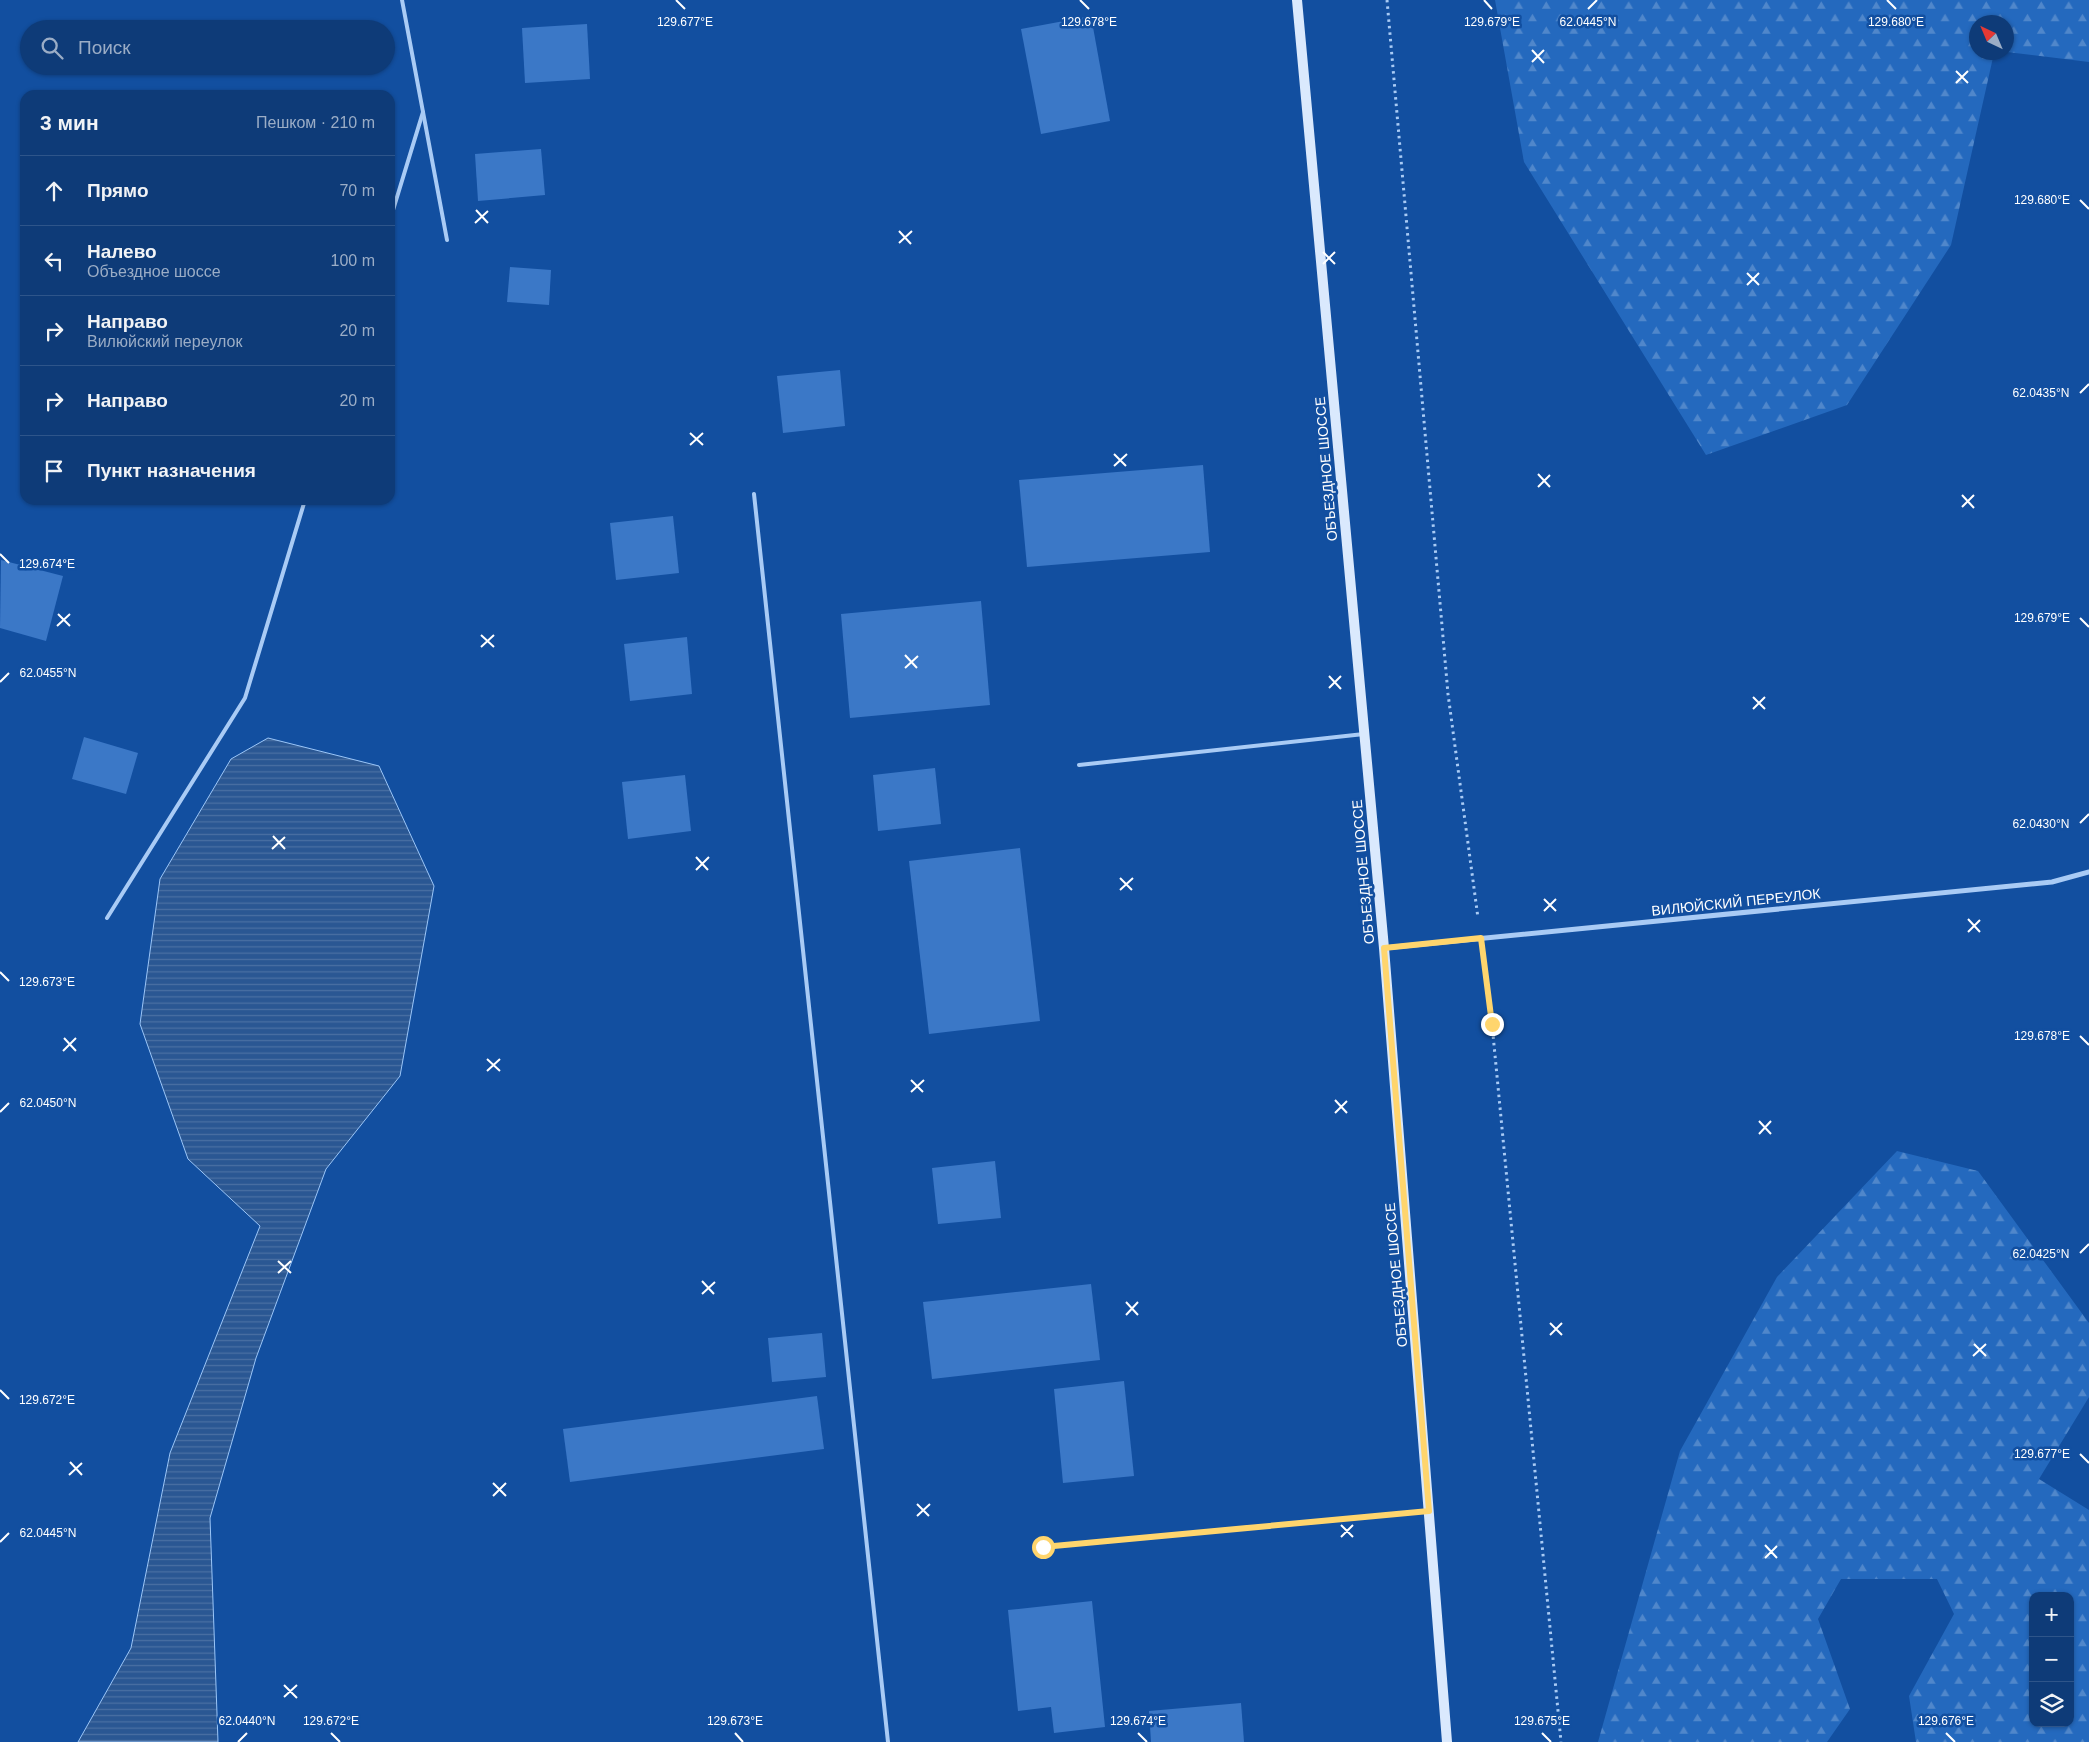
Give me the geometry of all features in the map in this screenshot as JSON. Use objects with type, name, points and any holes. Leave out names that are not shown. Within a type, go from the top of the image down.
[{"type":"main road","name":"ОБЪЕЗДНОЕ ШОССЕ","points":[[1297,0],[1384,948],[1447,1742]]},
{"type":"street","name":"ВИЛЮЙСКИЙ ПЕРЕУЛОК","points":[[1384,948],[2052,882],[2089,872]]},
{"type":"lane","points":[[402,0],[446,240]]},
{"type":"lane","points":[[395,203],[423,111]]},
{"type":"lane","points":[[754,494],[888,1742]]},
{"type":"lane","points":[[107,918],[246,698],[304,505]]},
{"type":"lane","points":[[1079,765],[1364,734]]},
{"type":"lane","points":[[1043,1547],[1429,1511]]},
{"type":"path","points":[[1387,0],[1448,694],[1494,1044],[1562,1742]]},
{"type":"green space","points":[[1495,0],[2089,0],[2089,62],[2014,53],[2014,15],[1969,15],[1969,60],[1992,60],[1951,245],[1847,405],[1706,455],[1524,162]]},
{"type":"green space","points":[[1897,1151],[1978,1171],[2089,1323],[2089,1397],[2039,1479],[2089,1510],[2089,1742],[1916,1742],[1909,1696],[1954,1614],[1937,1579],[1841,1579],[1818,1619],[1850,1709],[1827,1742],[1598,1742],[1680,1451],[1777,1277]]},
{"type":"shaded area","points":[[268,738],[379,766],[434,886],[400,1076],[326,1169],[256,1358],[210,1518],[218,1742],[78,1742],[131,1648],[170,1453],[260,1226],[188,1159],[140,1024],[160,879],[231,759]]},
{"type":"building","points":[[1091,16],[1110,121],[1041,134],[1021,29]]},
{"type":"building","points":[[587,24],[590,79],[525,83],[522,28]]},
{"type":"building","points":[[541,149],[545,195],[478,201],[475,154]]},
{"type":"building","points":[[510,267],[551,270],[549,305],[507,302]]},
{"type":"building","points":[[840,370],[845,426],[783,433],[777,376]]},
{"type":"building","points":[[1203,465],[1210,552],[1027,567],[1019,480]]},
{"type":"building","points":[[673,516],[679,573],[616,580],[610,523]]},
{"type":"building","points":[[1,560],[63,576],[46,641],[0,628]]},
{"type":"building","points":[[981,601],[990,705],[850,718],[841,614]]},
{"type":"building","points":[[687,637],[692,694],[630,701],[624,644]]},
{"type":"building","points":[[84,737],[138,753],[126,794],[72,779]]},
{"type":"building","points":[[935,768],[941,824],[878,831],[873,775]]},
{"type":"building","points":[[685,775],[691,831],[628,839],[622,782]]},
{"type":"building","points":[[1020,848],[1040,1021],[929,1034],[909,861]]},
{"type":"building","points":[[995,1161],[1001,1218],[938,1224],[932,1168]]},
{"type":"building","points":[[1091,1284],[1100,1360],[932,1379],[923,1302]]},
{"type":"building","points":[[822,1333],[826,1377],[772,1382],[768,1338]]},
{"type":"building","points":[[1124,1381],[1134,1476],[1063,1483],[1054,1389]]},
{"type":"building","points":[[817,1396],[824,1449],[570,1482],[563,1429]]},
{"type":"building","points":[[1092,1601],[1105,1727],[1054,1733],[1051,1707],[1018,1711],[1008,1610]]},
{"type":"building","points":[[1241,1703],[1244,1742],[1151,1742],[1149,1711]]},
{"type":"route","points":[[1043,1547],[1429,1511],[1384,948],[1481,938],[1492,1024]]}]
